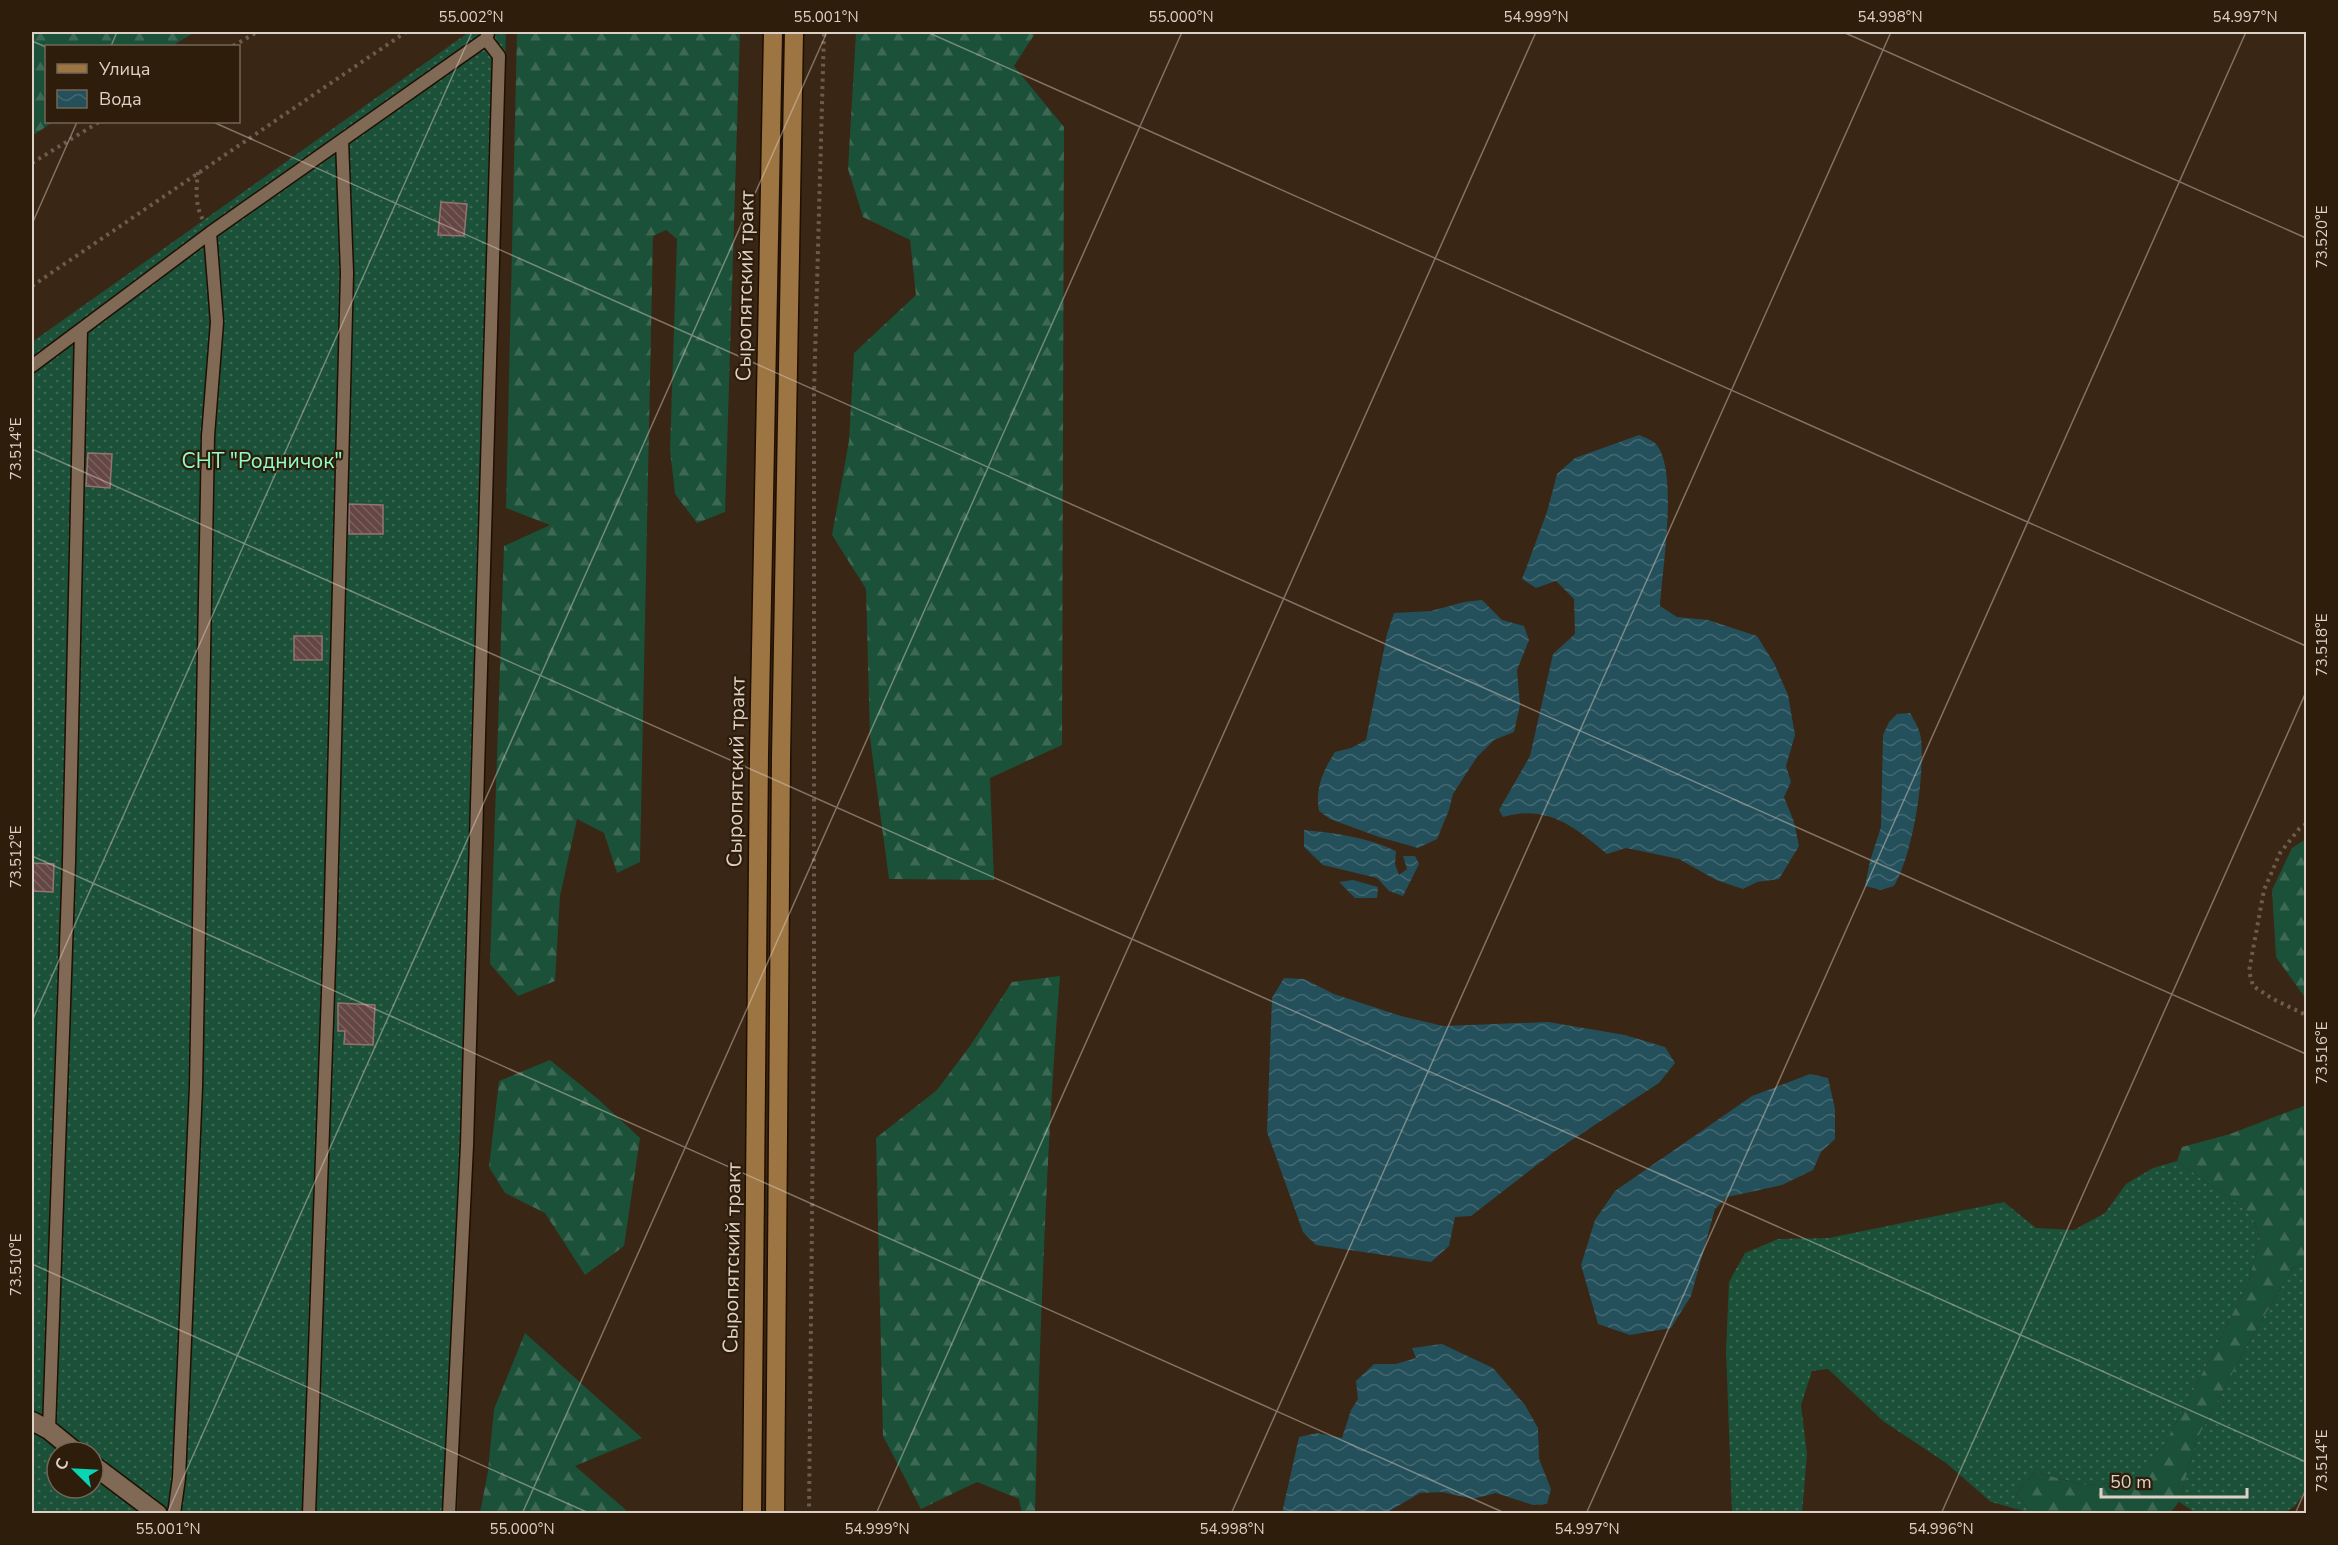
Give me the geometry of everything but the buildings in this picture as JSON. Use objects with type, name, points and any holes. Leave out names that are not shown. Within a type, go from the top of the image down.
[{"type":"main road","name":"Сыропятский тракт","points":[[752,1514],[759,754],[773,32]]},
{"type":"main road","name":"Сыропятский тракт","points":[[775,1514],[781,746],[794,32]]},
{"type":"street","points":[[32,1421],[61,1440]]},
{"type":"street","points":[[105,1473],[158,1514]]},
{"type":"lane","points":[[32,366],[210,233],[487,35],[499,56],[499,67],[467,1145],[449,1514]]},
{"type":"lane","points":[[309,1514],[330,938],[347,273],[342,140]]},
{"type":"lane","points":[[174,1514],[179,1478],[196,1087],[208,436],[217,322],[210,233]]},
{"type":"lane","points":[[49,1430],[69,862],[81,330]]},
{"type":"path","points":[[235,45],[257,32]]},
{"type":"path","points":[[32,286],[406,32]]},
{"type":"path","points":[[809,1514],[814,1020],[814,393],[824,32]]},
{"type":"path","points":[[32,163],[97,123]]},
{"type":"path","points":[[199,172],[196,191],[198,211],[210,233]]},
{"type":"path","points":[[2307,824],[2298,829],[2280,853],[2265,890],[2249,971],[2253,986],[2273,999],[2307,1015]]},
{"type":"green space","points":[[32,32],[195,32],[174,45],[45,45],[45,123],[52,123],[32,136]]},
{"type":"green space","name":"СНТ \"Родничок\"","points":[[469,32],[506,32],[457,1513],[32,1513],[32,342]]},
{"type":"green space","points":[[517,32],[740,32],[725,512],[697,523],[675,494],[670,450],[677,239],[666,230],[653,236],[640,862],[617,873],[604,833],[577,819],[560,896],[555,981],[518,996],[490,964],[504,546],[550,525],[506,508]]},
{"type":"green space","points":[[856,32],[1036,32],[1014,66],[1064,127],[1062,745],[990,778],[994,880],[889,879],[870,738],[866,589],[832,535],[849,441],[854,353],[916,295],[910,240],[863,217],[848,169]]},
{"type":"green space","points":[[2306,839],[2306,999],[2276,957],[2272,890],[2292,848]]},
{"type":"green space","points":[[1060,976],[1044,1244],[1035,1513],[1022,1513],[1019,1499],[977,1482],[921,1509],[883,1436],[876,1138],[937,1090],[970,1046],[1012,982]]},
{"type":"green space","points":[[550,1060],[598,1099],[640,1138],[624,1246],[585,1275],[545,1213],[505,1193],[489,1167],[499,1081]]},
{"type":"green space","points":[[2306,1105],[2306,1262],[2293,1268],[2254,1333],[2196,1441],[2179,1502],[2170,1513],[2031,1513],[2016,1493],[2035,1472],[2084,1485],[2129,1482],[2163,1447],[2249,1281],[2260,1238],[2251,1214],[2177,1161],[2182,1147],[2230,1134]]},
{"type":"green space","points":[[2177,1161],[2251,1214],[2260,1238],[2249,1281],[2163,1447],[2130,1482],[2084,1485],[2035,1472],[2016,1493],[2031,1513],[1991,1502],[1946,1463],[1883,1421],[1828,1369],[1812,1371],[1801,1405],[1807,1454],[1802,1513],[1732,1513],[1726,1351],[1729,1282],[1745,1253],[1778,1239],[1829,1238],[2004,1202],[2036,1228],[2074,1230],[2105,1213],[2126,1184],[2153,1168]]},
{"type":"green space","points":[[2306,1262],[2306,1490],[2295,1506],[2284,1513],[2193,1511],[2179,1502],[2196,1441],[2254,1333],[2293,1268]]},
{"type":"green space","points":[[525,1333],[642,1438],[575,1466],[626,1510],[626,1513],[480,1513],[488,1471],[494,1409]]},
{"type":"water","points":[[1639,435],[1656,444],[1663,457],[1667,476],[1667,522],[1660,606],[1677,617],[1708,620],[1757,636],[1774,663],[1788,695],[1795,735],[1786,766],[1791,782],[1784,797],[1794,822],[1799,846],[1779,879],[1757,882],[1743,889],[1716,880],[1679,859],[1626,848],[1607,854],[1572,827],[1547,816],[1533,813],[1503,817],[1499,810],[1530,756],[1553,654],[1575,634],[1574,599],[1556,581],[1536,588],[1522,579],[1547,512],[1557,474],[1575,458]]},
{"type":"water","points":[[1482,600],[1502,620],[1524,626],[1529,640],[1517,670],[1520,705],[1514,732],[1494,740],[1477,757],[1453,794],[1437,839],[1418,848],[1330,819],[1319,811],[1318,795],[1321,780],[1335,752],[1351,748],[1366,740],[1387,634],[1394,613],[1431,611],[1464,602]]},
{"type":"water","points":[[1910,713],[1921,739],[1922,755],[1916,814],[1901,872],[1894,886],[1881,890],[1865,886],[1881,827],[1883,735],[1889,722],[1897,714]]},
{"type":"water","points":[[1304,830],[1362,839],[1396,851],[1395,864],[1399,875],[1407,869],[1403,856],[1415,856],[1419,864],[1403,896],[1389,891],[1377,878],[1323,865],[1304,847]]},
{"type":"water","points":[[1353,880],[1378,887],[1377,898],[1355,898],[1339,882]]},
{"type":"water","points":[[1284,978],[1304,979],[1334,994],[1401,1016],[1443,1026],[1548,1022],[1625,1035],[1665,1047],[1675,1063],[1659,1083],[1555,1151],[1471,1216],[1455,1217],[1449,1246],[1431,1262],[1316,1245],[1303,1232],[1267,1132],[1272,998]]},
{"type":"water","points":[[1810,1074],[1828,1078],[1835,1109],[1835,1139],[1821,1152],[1813,1170],[1782,1185],[1727,1197],[1715,1209],[1691,1296],[1671,1328],[1630,1335],[1598,1324],[1581,1265],[1595,1220],[1615,1191],[1752,1096]]},
{"type":"water","points":[[1442,1344],[1493,1368],[1525,1405],[1538,1428],[1539,1459],[1551,1489],[1547,1504],[1533,1505],[1496,1493],[1473,1499],[1442,1492],[1420,1493],[1386,1513],[1282,1513],[1299,1437],[1317,1433],[1342,1438],[1351,1410],[1358,1399],[1356,1381],[1374,1364],[1396,1364],[1416,1358],[1412,1348]]}]
